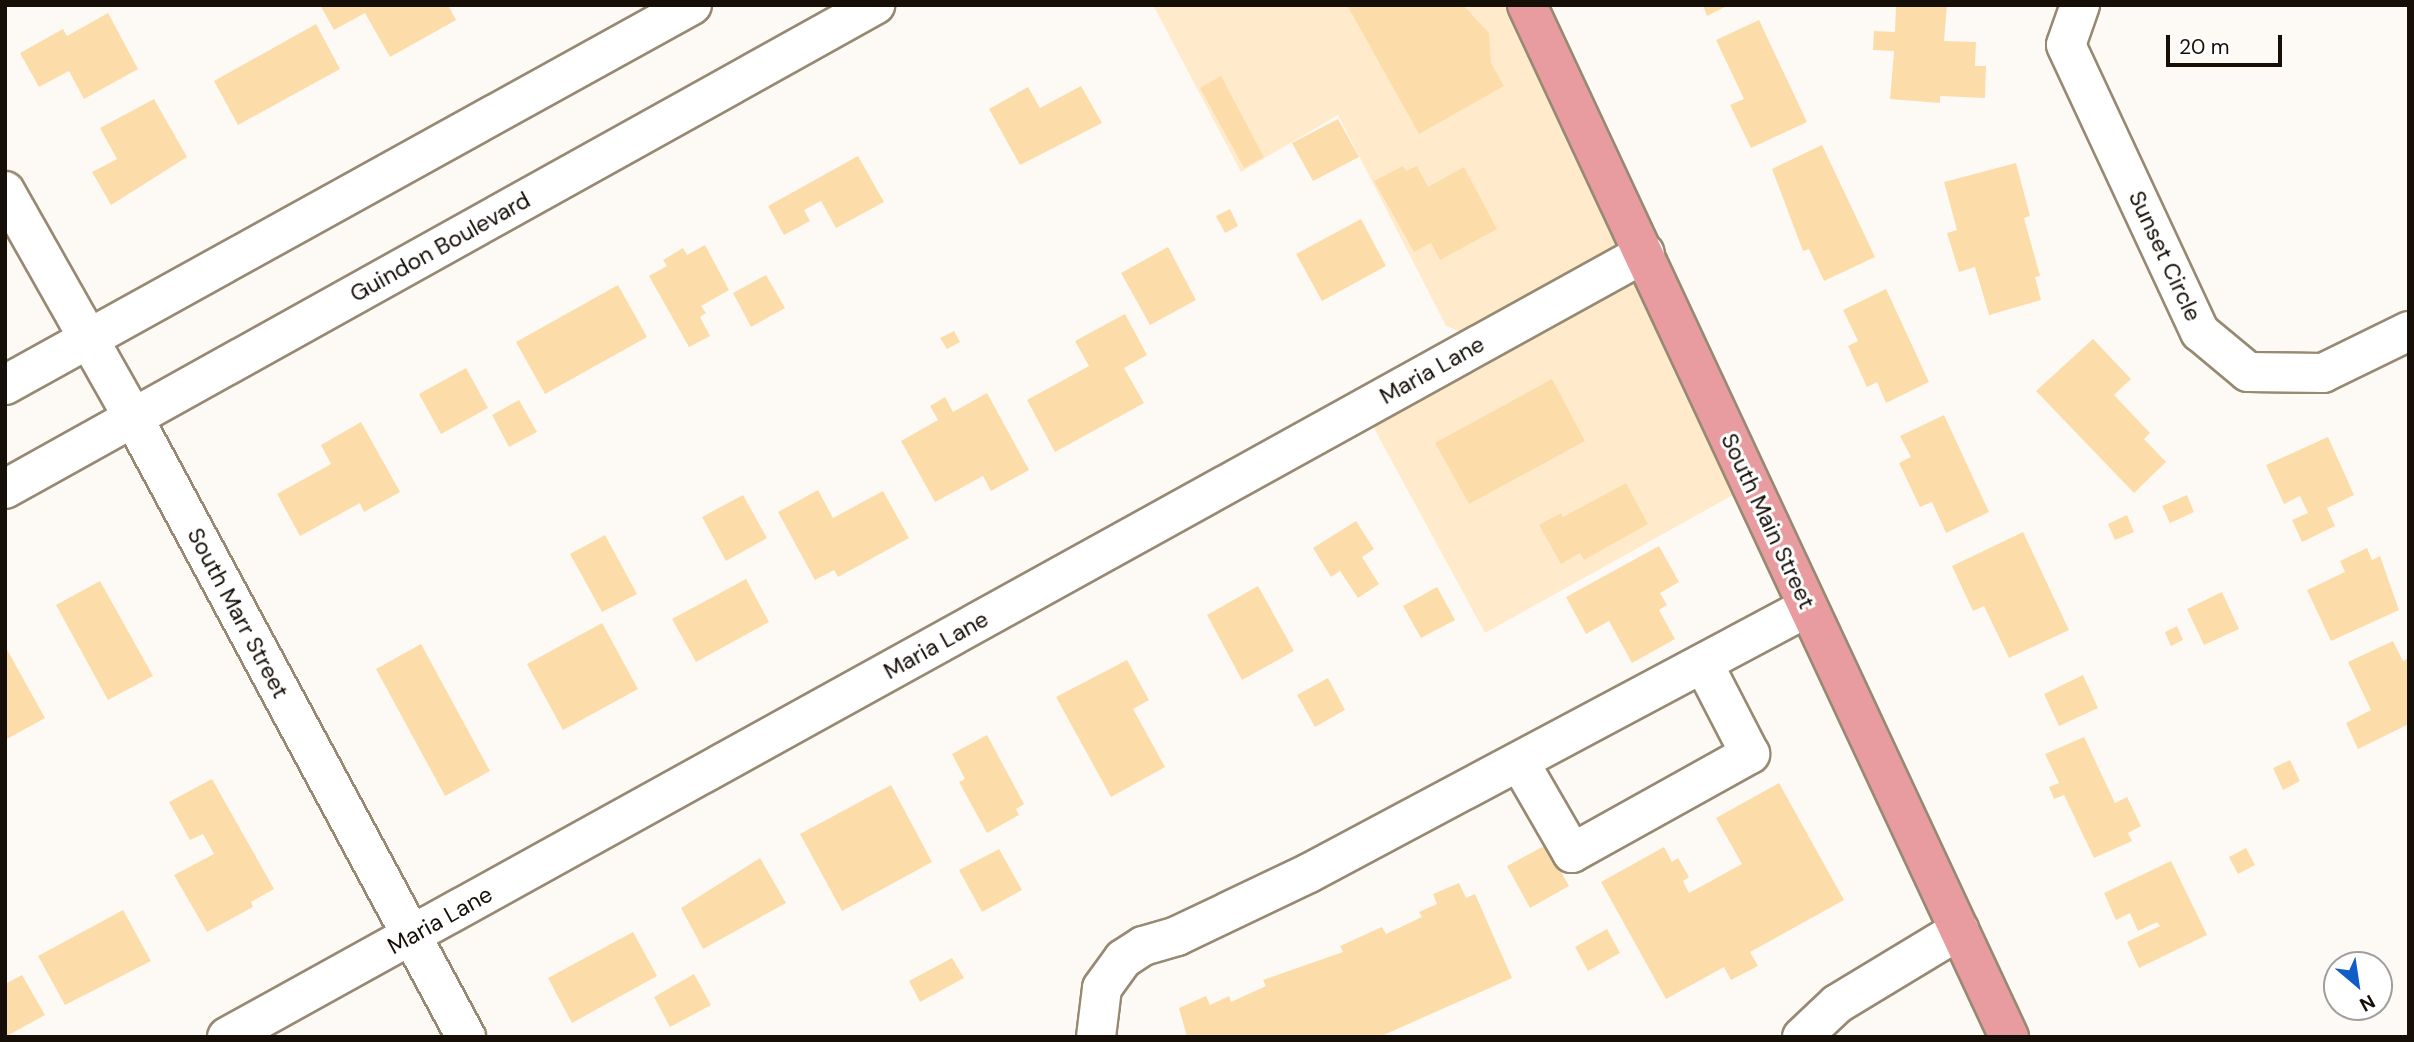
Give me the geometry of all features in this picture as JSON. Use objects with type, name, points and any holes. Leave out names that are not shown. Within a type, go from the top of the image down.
[{"type":"main road","name":"South Main Street","points":[[1527,5],[2009,1037]]},
{"type":"street","points":[[5,385],[692,5]]},
{"type":"street","name":"Guindon Boulevard","points":[[5,489],[875,5]]},
{"type":"street","name":"Sunset Circle","points":[[2080,5],[2066,45],[2200,332],[2248,372],[2323,373],[2404,346]]},
{"type":"street","name":"South Marr Street","points":[[5,191],[133,417],[466,1037]]},
{"type":"street","name":"Maria Lane","points":[[228,1037],[1645,253]]},
{"type":"street","points":[[1096,1037],[1102,988],[1132,952],[1177,936],[1309,873],[1520,763],[1808,607]]},
{"type":"street","points":[[1520,763],[1572,853],[1750,754],[1703,663]]},
{"type":"street","points":[[1802,1037],[1837,1004],[1959,930]]},
{"type":"shaded area","points":[[1153,5],[1527,5],[1751,485],[1485,633],[1363,408],[1483,341],[1446,326],[1338,115],[1241,172]]},
{"type":"building","points":[[320,5],[448,5],[456,20],[390,57],[365,13],[334,30]]},
{"type":"building","points":[[1347,5],[1463,5],[1489,33],[1491,63],[1504,86],[1419,134]]},
{"type":"building","points":[[1703,5],[1729,5],[1707,16]]},
{"type":"building","points":[[1896,5],[1947,5],[1944,41],[1976,42],[1975,66],[1986,66],[1985,98],[1940,96],[1940,103],[1890,99],[1894,51],[1873,50],[1874,31],[1895,32]]},
{"type":"building","points":[[108,13],[138,69],[84,99],[69,71],[39,87],[20,53],[63,29],[67,36]]},
{"type":"building","points":[[1759,20],[1807,122],[1751,148],[1730,105],[1744,99],[1716,40]]},
{"type":"building","points":[[316,24],[340,69],[238,125],[214,81]]},
{"type":"building","points":[[1221,76],[1264,157],[1244,168],[1200,88]]},
{"type":"building","points":[[1081,86],[1102,123],[1020,165],[989,109],[1028,87],[1040,108]]},
{"type":"building","points":[[154,99],[187,157],[111,205],[92,172],[117,159],[100,128]]},
{"type":"building","points":[[1338,119],[1359,157],[1313,181],[1292,143]]},
{"type":"building","points":[[1822,145],[1875,257],[1824,281],[1809,249],[1803,251],[1772,169]]},
{"type":"building","points":[[858,156],[884,202],[836,228],[821,201],[804,210],[810,221],[784,235],[768,206]]},
{"type":"building","points":[[2016,163],[2030,216],[2024,218],[2040,276],[2035,277],[2041,300],[1989,315],[1975,267],[1959,272],[1947,233],[1957,230],[1944,182]]},
{"type":"building","points":[[1403,166],[1406,171],[1417,166],[1428,187],[1464,167],[1497,229],[1440,260],[1431,243],[1414,252],[1374,181]]},
{"type":"building","points":[[1230,209],[1238,226],[1225,233],[1216,216]]},
{"type":"building","points":[[1361,219],[1386,266],[1322,301],[1296,254]]},
{"type":"building","points":[[705,245],[729,290],[701,306],[706,313],[700,317],[710,336],[689,347],[649,276],[667,266],[663,260],[683,248],[687,255]]},
{"type":"building","points":[[1168,247],[1196,300],[1150,325],[1121,273]]},
{"type":"building","points":[[766,275],[785,308],[751,327],[733,293]]},
{"type":"building","points":[[618,285],[647,337],[545,394],[516,342]]},
{"type":"building","points":[[1886,289],[1929,382],[1886,403],[1877,382],[1867,387],[1848,346],[1858,341],[1843,310]]},
{"type":"building","points":[[1125,314],[1147,355],[1124,368],[1144,403],[1055,452],[1027,400],[1089,366],[1075,341]]},
{"type":"building","points":[[954,331],[960,342],[947,349],[940,338]]},
{"type":"building","points":[[2093,339],[2131,379],[2114,395],[2150,433],[2144,439],[2166,462],[2134,493],[2036,391]]},
{"type":"building","points":[[466,368],[488,408],[441,434],[419,394]]},
{"type":"building","points":[[1552,379],[1585,441],[1469,504],[1435,443]]},
{"type":"building","points":[[987,393],[1029,470],[991,491],[983,476],[935,502],[901,441],[938,420],[930,406],[945,397],[953,412]]},
{"type":"building","points":[[519,400],[537,432],[509,447],[492,415]]},
{"type":"building","points":[[1944,415],[1989,512],[1946,533],[1932,502],[1920,507],[1899,463],[1911,457],[1900,436]]},
{"type":"building","points":[[361,422],[400,492],[364,512],[360,503],[300,536],[277,494],[331,464],[321,445]]},
{"type":"building","points":[[2328,437],[2354,495],[2327,508],[2335,526],[2302,542],[2292,520],[2308,513],[2300,496],[2284,504],[2266,465]]},
{"type":"building","points":[[1626,483],[1648,524],[1584,560],[1580,553],[1561,564],[1539,525],[1561,513],[1563,517]]},
{"type":"building","points":[[818,490],[833,518],[883,491],[909,538],[838,577],[834,570],[815,580],[778,512]]},
{"type":"building","points":[[743,495],[767,538],[726,561],[702,517]]},
{"type":"building","points":[[2187,495],[2194,512],[2170,523],[2162,506]]},
{"type":"building","points":[[2127,515],[2134,532],[2115,540],[2108,524]]},
{"type":"building","points":[[1356,521],[1374,549],[1362,557],[1379,584],[1358,598],[1340,571],[1331,577],[1313,548]]},
{"type":"building","points":[[2023,532],[2069,630],[2009,658],[1984,606],[1973,611],[1952,566]]},
{"type":"building","points":[[605,535],[637,594],[602,612],[570,554]]},
{"type":"building","points":[[1659,546],[1679,582],[1660,593],[1667,605],[1659,610],[1675,639],[1632,663],[1609,621],[1586,634],[1566,597]]},
{"type":"building","points":[[2367,548],[2372,560],[2380,556],[2399,610],[2331,641],[2307,590],[2345,572],[2340,561]]},
{"type":"building","points":[[746,579],[769,622],[696,662],[672,619]]},
{"type":"building","points":[[100,581],[153,676],[108,700],[56,605]]},
{"type":"building","points":[[1258,586],[1294,651],[1242,680],[1207,615]]},
{"type":"building","points":[[1437,587],[1455,620],[1421,638],[1403,606]]},
{"type":"building","points":[[2222,592],[2239,629],[2204,645],[2187,609]]},
{"type":"building","points":[[602,623],[638,689],[563,730],[527,664]]},
{"type":"building","points":[[2177,626],[2183,640],[2171,646],[2165,632]]},
{"type":"building","points":[[2393,641],[2403,661],[2409,658],[2409,724],[2358,749],[2346,723],[2371,710],[2348,662]]},
{"type":"building","points":[[421,644],[490,771],[445,796],[376,669]]},
{"type":"building","points":[[5,646],[45,718],[5,740]]},
{"type":"building","points":[[1127,660],[1149,700],[1133,709],[1165,767],[1111,797],[1056,697]]},
{"type":"building","points":[[2083,675],[2098,708],[2059,726],[2044,694]]},
{"type":"building","points":[[1328,678],[1345,710],[1315,727],[1297,695]]},
{"type":"building","points":[[987,735],[1024,804],[1016,809],[1019,815],[987,833],[959,782],[965,779],[952,754]]},
{"type":"building","points":[[2084,737],[2115,803],[2127,797],[2141,826],[2128,833],[2132,841],[2094,858],[2064,795],[2054,799],[2049,787],[2059,783],[2045,754]]},
{"type":"building","points":[[2290,760],[2300,781],[2283,790],[2273,768]]},
{"type":"building","points":[[212,779],[274,889],[251,902],[253,907],[207,932],[174,875],[214,854],[203,834],[190,840],[169,802]]},
{"type":"building","points":[[1779,783],[1844,900],[1750,952],[1758,966],[1731,980],[1724,967],[1666,999],[1601,882],[1664,847],[1672,862],[1678,858],[1689,877],[1683,881],[1689,893],[1742,864],[1716,818]]},
{"type":"building","points":[[891,785],[932,862],[842,911],[800,834]]},
{"type":"building","points":[[1546,845],[1569,886],[1530,908],[1507,866]]},
{"type":"building","points":[[2246,848],[2255,865],[2238,874],[2229,857]]},
{"type":"building","points":[[999,849],[1022,890],[982,912],[959,870]]},
{"type":"building","points":[[760,858],[786,903],[703,949],[681,908]]},
{"type":"building","points":[[2171,861],[2207,935],[2139,968],[2127,942],[2160,926],[2157,922],[2138,931],[2130,913],[2116,920],[2104,893]]},
{"type":"building","points":[[1459,883],[1466,898],[1475,894],[1512,978],[1379,1037],[1187,1037],[1179,1008],[1206,996],[1210,1005],[1229,996],[1231,1002],[1266,986],[1263,980],[1343,952],[1340,946],[1382,927],[1386,934],[1422,917],[1419,912],[1437,904],[1433,894]]},
{"type":"building","points":[[123,910],[151,961],[65,1005],[38,956]]},
{"type":"building","points":[[1607,929],[1620,953],[1588,971],[1575,947]]},
{"type":"building","points":[[633,932],[657,976],[572,1023],[548,978]]},
{"type":"building","points":[[952,958],[964,978],[920,1002],[909,981]]},
{"type":"building","points":[[694,974],[711,1005],[670,1027],[654,997]]},
{"type":"building","points":[[22,975],[45,1015],[5,1037],[5,984]]}]
